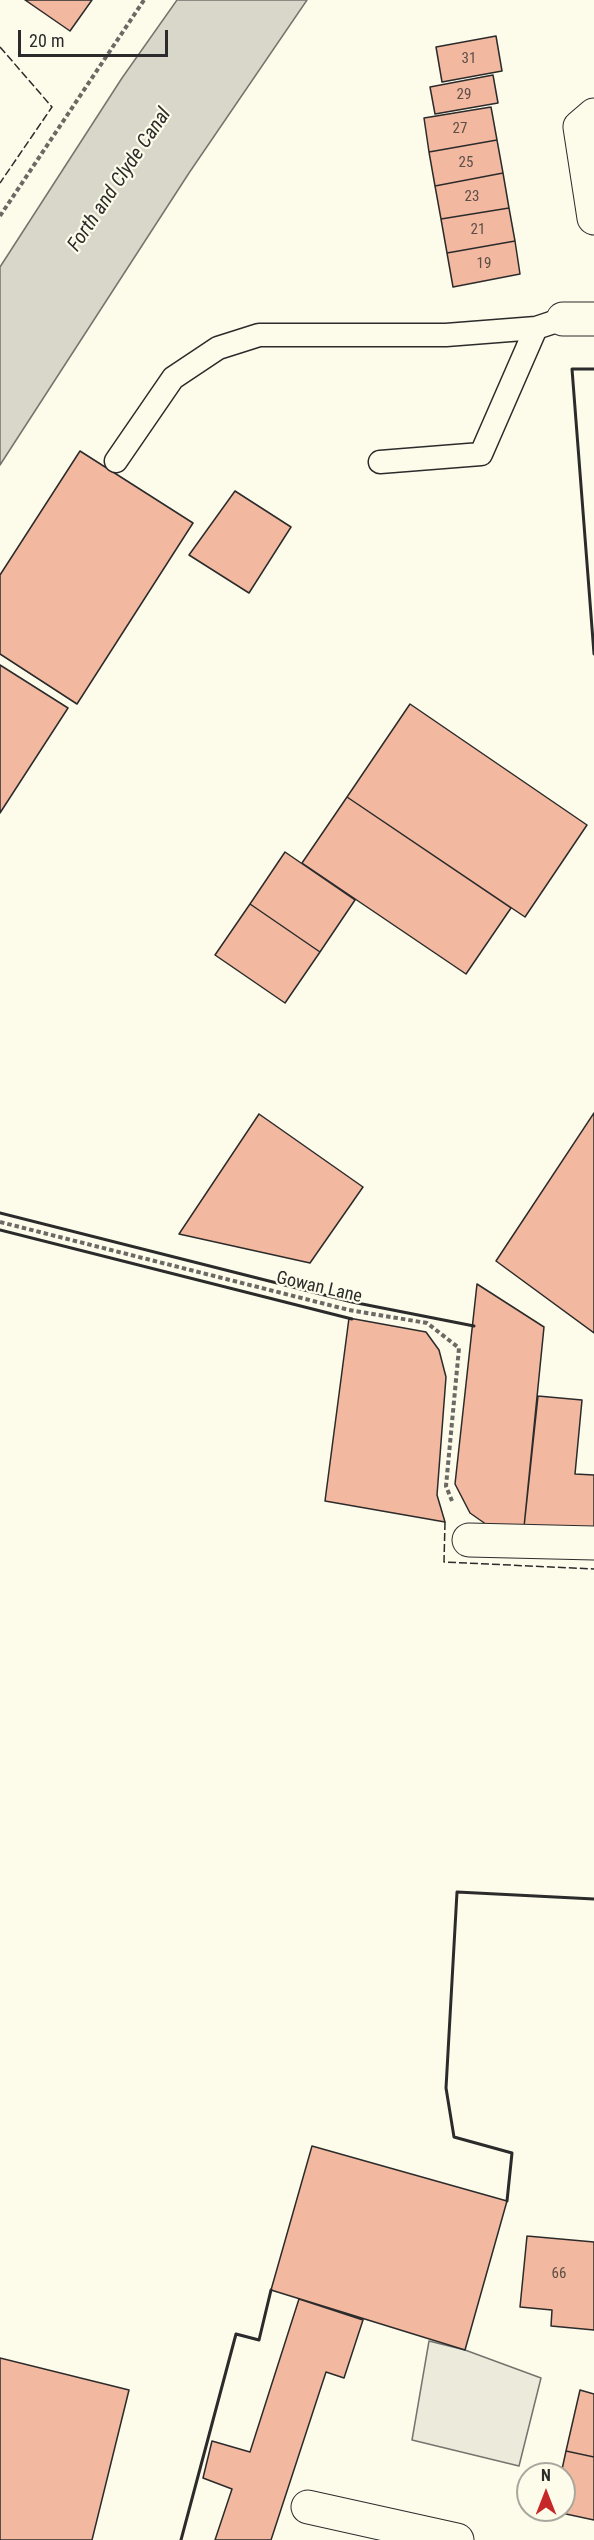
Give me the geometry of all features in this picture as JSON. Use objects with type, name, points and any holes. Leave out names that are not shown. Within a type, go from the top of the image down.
[{"type":"street","points":[[594,115],[580,127],[594,218]]},
{"type":"street","points":[[469,1540],[594,1543]]},
{"type":"street","points":[[308,2507],[458,2540]]},
{"type":"lane","points":[[116,461],[173,378],[218,348],[259,334],[446,334],[564,322]]},
{"type":"lane","points":[[380,462],[481,454],[564,322]]},
{"type":"path","points":[[0,216],[144,0]]},
{"type":"path","name":"Gowan Lane","points":[[0,1222],[349,1310],[427,1323],[459,1348],[446,1486],[453,1506]]},
{"type":"shaded area","points":[[429,2341],[465,2350],[541,2378],[520,2462],[516,2462],[516,2465],[412,2440]]},
{"type":"water","name":"Forth and Clyde Canal","points":[[177,0],[307,0],[189,173],[0,465],[0,267],[122,78]]},
{"type":"building","points":[[25,0],[92,0],[70,31]]},
{"type":"building","points":[[496,36],[502,71],[442,82],[436,47]]},
{"type":"building","points":[[493,75],[498,103],[435,114],[430,87]]},
{"type":"building","points":[[491,107],[497,140],[429,152],[424,118]]},
{"type":"building","points":[[497,140],[503,173],[435,186],[429,152]]},
{"type":"building","points":[[503,173],[509,208],[441,219],[435,186]]},
{"type":"building","points":[[509,208],[515,241],[447,253],[441,219]]},
{"type":"building","points":[[515,241],[520,274],[453,287],[447,253]]},
{"type":"building","points":[[80,451],[193,523],[77,704],[0,654],[0,575]]},
{"type":"building","points":[[235,491],[291,527],[249,593],[189,555]]},
{"type":"building","points":[[0,665],[68,708],[0,813]]},
{"type":"building","points":[[410,704],[587,825],[525,917],[347,797]]},
{"type":"building","points":[[347,797],[511,908],[466,974],[302,863]]},
{"type":"building","points":[[285,852],[355,900],[320,952],[250,904]]},
{"type":"building","points":[[250,904],[320,952],[285,1003],[215,955]]},
{"type":"building","points":[[594,1113],[594,1333],[496,1261]]},
{"type":"building","points":[[259,1114],[363,1187],[310,1263],[179,1234]]},
{"type":"building","points":[[477,1284],[544,1327],[524,1527],[490,1527],[470,1513],[455,1484]]},
{"type":"building","points":[[349,1318],[426,1332],[439,1350],[446,1377],[437,1495],[445,1522],[325,1501]]},
{"type":"building","points":[[538,1396],[582,1400],[575,1474],[594,1475],[594,1529],[524,1527]]},
{"type":"building","points":[[312,2146],[507,2201],[465,2350],[271,2290]]},
{"type":"building","points":[[527,2236],[594,2242],[594,2330],[551,2326],[552,2310],[520,2307]]},
{"type":"building","points":[[299,2299],[363,2320],[344,2378],[326,2372],[271,2540],[215,2540],[232,2489],[203,2478],[212,2441],[250,2452]]},
{"type":"building","points":[[0,2358],[129,2390],[92,2540],[0,2540]]},
{"type":"building","points":[[580,2390],[594,2394],[594,2457],[566,2451]]},
{"type":"building","points":[[566,2451],[594,2457],[594,2520],[576,2516],[576,2462],[564,2462]]},
{"type":"fence","points":[[0,47],[52,107],[0,183]]},
{"type":"fence","points":[[445,1522],[444,1562],[594,1569]]},
{"type":"wall","points":[[594,369],[572,369],[594,654]]},
{"type":"wall","points":[[0,1213],[352,1302],[474,1326]]},
{"type":"wall","points":[[0,1230],[352,1319]]},
{"type":"wall","points":[[507,2201],[512,2153],[454,2137],[446,2088],[457,1892],[594,1899]]},
{"type":"wall","points":[[181,2540],[236,2334],[259,2340],[271,2290]]}]
